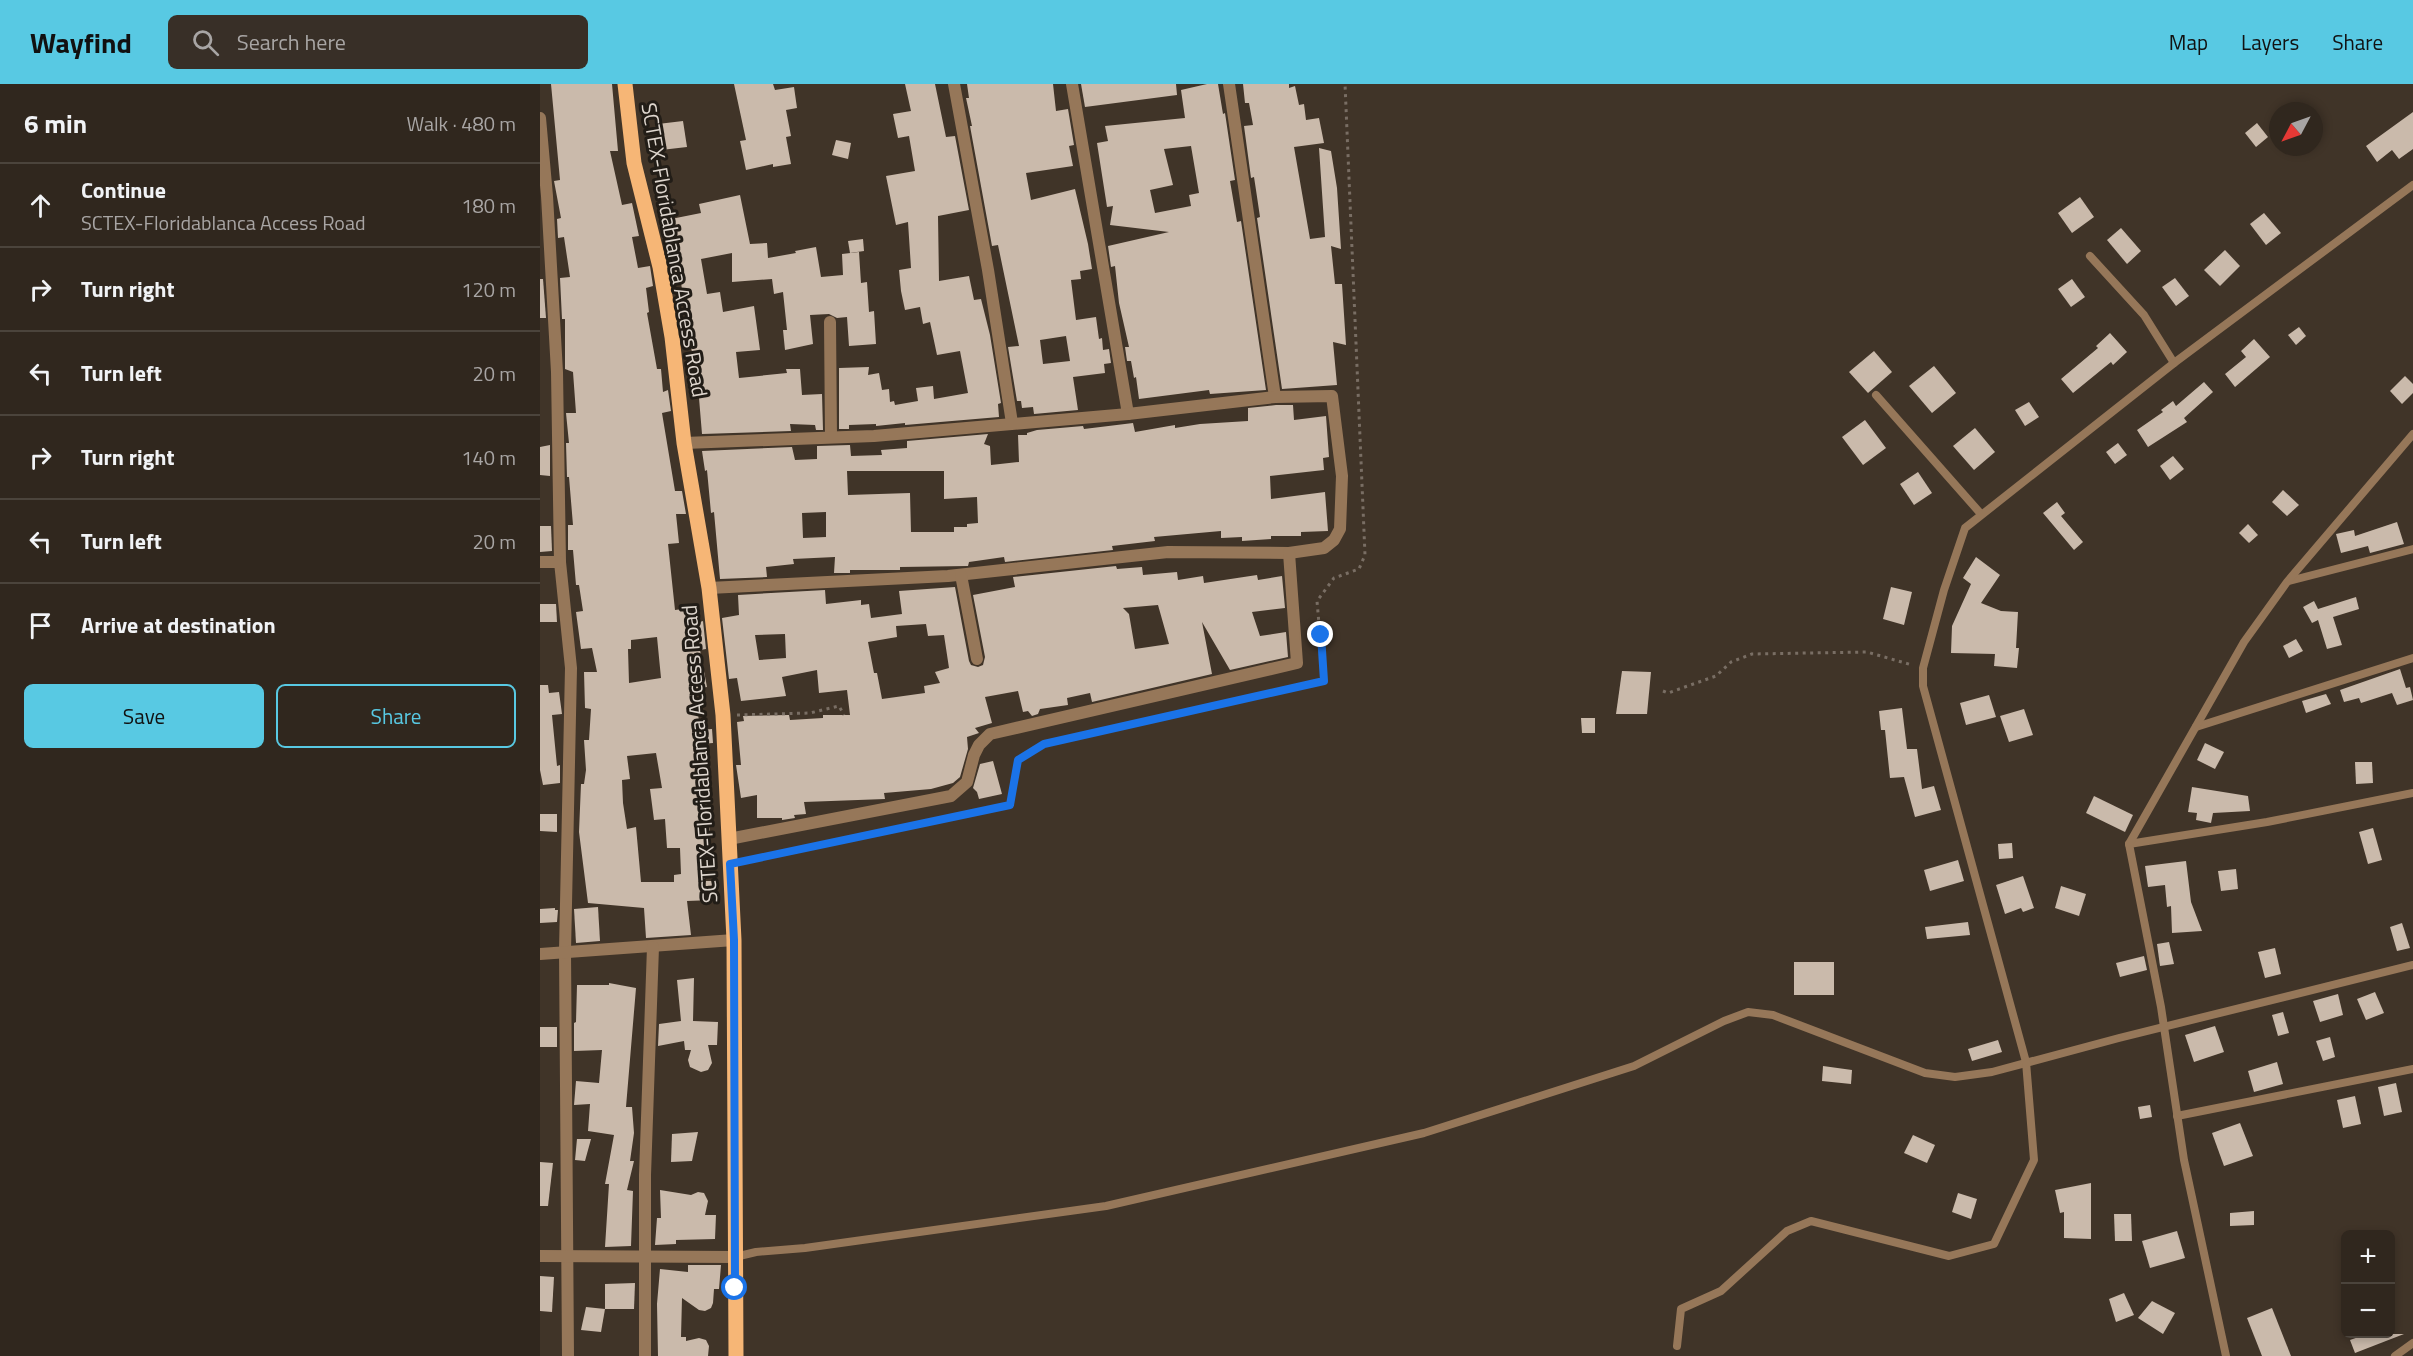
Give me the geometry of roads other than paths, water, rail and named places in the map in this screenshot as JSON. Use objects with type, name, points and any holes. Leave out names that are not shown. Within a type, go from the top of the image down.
[{"type":"main road","name":"SCTEX-Floridablanca Access Road","points":[[625,84],[634,163],[660,267],[672,337],[684,443],[709,588],[723,715],[734,940],[736,1356]]},
{"type":"street","points":[[954,84],[988,270],[1012,423]]},
{"type":"street","points":[[1072,84],[1128,414]]},
{"type":"street","points":[[1229,84],[1275,398]]},
{"type":"street","points":[[540,118],[557,372],[560,562],[571,668],[564,1096],[569,1256],[568,1356]]},
{"type":"street","points":[[830,322],[831,437]]},
{"type":"street","points":[[684,443],[874,436],[1128,414],[1275,398],[1332,396],[1342,476],[1340,529],[1334,540],[1324,548],[1288,553],[1168,552],[961,575],[709,588]]},
{"type":"street","points":[[729,839],[951,796],[967,782],[974,755],[979,745],[990,734],[1297,663],[1288,553]]},
{"type":"street","points":[[540,562],[560,562]]},
{"type":"street","points":[[961,575],[977,659]]},
{"type":"street","points":[[540,954],[734,940]]},
{"type":"street","points":[[645,1356],[644,1257],[653,947]]},
{"type":"street","points":[[540,1256],[735,1257]]},
{"type":"lane","points":[[1677,1346],[1681,1309],[1721,1291],[1787,1231],[1811,1221],[1949,1256],[1994,1244],[2034,1160],[2026,1062],[1923,686],[1923,668],[1944,590],[1965,528],[2174,363],[2413,185]]},
{"type":"lane","points":[[2090,256],[2144,315],[2174,363]]},
{"type":"lane","points":[[1876,394],[1981,514]]},
{"type":"lane","points":[[2226,1356],[2205,1265],[2129,844],[2244,642],[2287,582],[2413,434]]},
{"type":"lane","points":[[2287,582],[2413,549]]},
{"type":"lane","points":[[2196,727],[2413,658]]},
{"type":"lane","points":[[2129,844],[2267,822],[2413,793]]},
{"type":"lane","points":[[735,1257],[756,1251],[805,1248],[1106,1206],[1424,1133],[1634,1066],[1724,1021],[1748,1012],[1773,1015],[1925,1073],[1955,1077],[1992,1072],[2413,965]]},
{"type":"lane","points":[[2177,1116],[2413,1069]]},
{"type":"lane","points":[[2396,1356],[2413,1343]]}]
